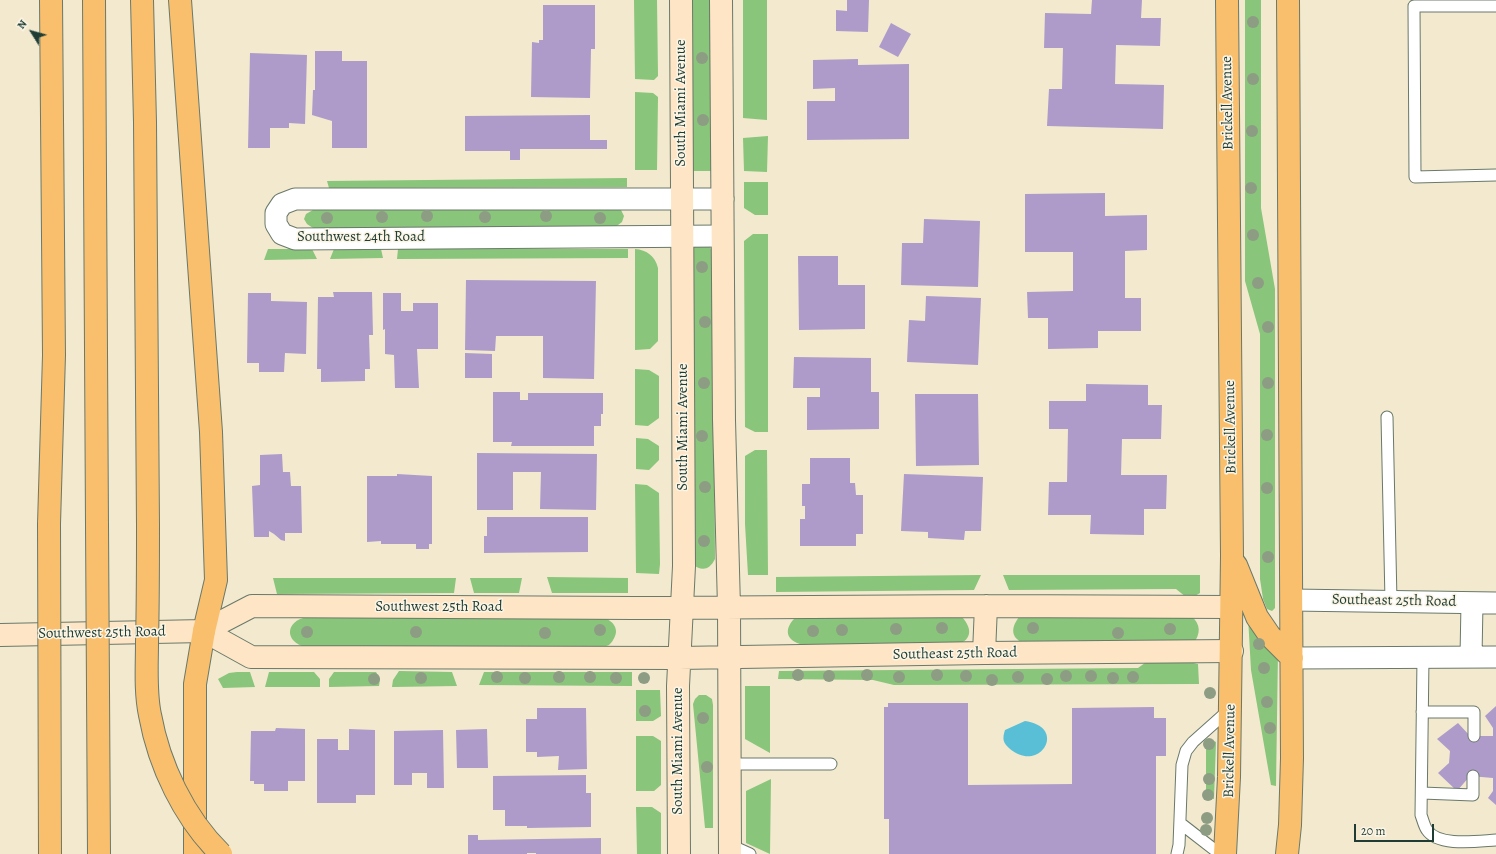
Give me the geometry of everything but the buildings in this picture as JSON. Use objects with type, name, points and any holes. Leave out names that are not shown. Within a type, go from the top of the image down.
[{"type":"main road","points":[[50,854],[49,524],[54,354],[51,0]]},
{"type":"main road","points":[[94,0],[99,854]]},
{"type":"main road","points":[[142,0],[145,122],[148,526],[147,674],[151,720],[160,754],[178,795],[201,831],[221,854]]},
{"type":"main road","points":[[180,0],[211,432],[216,580],[204,631],[195,684],[195,854]]},
{"type":"main road","name":"South Miami Avenue","points":[[678,854],[679,658],[684,566],[681,0]]},
{"type":"main road","points":[[721,0],[724,427],[729,607],[730,850]]},
{"type":"main road","name":"Brickell Avenue","points":[[1226,854],[1232,651],[1227,0]]},
{"type":"main road","points":[[1287,854],[1290,825],[1292,758],[1288,0]]},
{"type":"main road","points":[[1232,556],[1257,617],[1270,636],[1292,658]]},
{"type":"main road","name":"Southwest 25th Road","points":[[0,635],[204,631],[252,606],[681,607]]},
{"type":"main road","points":[[984,653],[986,606]]},
{"type":"main road","points":[[681,607],[1232,607]]},
{"type":"main road","points":[[204,631],[251,657],[679,658]]},
{"type":"main road","name":"Southeast 25th Road","points":[[679,658],[1232,651]]},
{"type":"street","name":"Southwest 24th Road","points":[[722,236],[295,239],[282,234],[276,224],[276,214],[282,204],[295,199],[723,199]]},
{"type":"street","name":"Southeast 25th Road","points":[[1292,600],[1472,603],[1496,602]]},
{"type":"street","points":[[1471,657],[1472,603]]},
{"type":"street","points":[[1292,658],[1423,658],[1496,656]]},
{"type":"lane","points":[[1496,6],[1414,6],[1415,176],[1496,175]]},
{"type":"lane","points":[[1387,417],[1391,601]]},
{"type":"lane","points":[[1423,658],[1423,822],[1427,830],[1434,837],[1454,841],[1496,840]]},
{"type":"lane","points":[[1177,854],[1179,845],[1182,765],[1186,751],[1192,742],[1231,709]]},
{"type":"lane","points":[[1422,712],[1474,712],[1474,736]]},
{"type":"lane","points":[[729,764],[831,764]]},
{"type":"lane","points":[[1422,794],[1473,795],[1473,776]]},
{"type":"lane","points":[[1180,823],[1220,854]]},
{"type":"lane","points":[[730,850],[750,854]]},
{"type":"green space","points":[[634,0],[657,0],[658,76],[654,80],[635,79]]},
{"type":"green space","points":[[689,0],[713,0],[714,171],[690,171]]},
{"type":"green space","points":[[743,0],[767,0],[767,120],[743,118]]},
{"type":"green space","points":[[1245,0],[1261,0],[1261,208],[1275,289],[1275,608],[1272,611],[1267,609],[1263,599],[1260,579],[1260,334],[1245,281]]},
{"type":"green space","points":[[635,92],[653,93],[658,97],[657,170],[635,170]]},
{"type":"green space","points":[[768,136],[767,172],[744,171],[743,138]]},
{"type":"green space","points":[[627,178],[627,187],[329,188],[327,181]]},
{"type":"green space","points":[[744,182],[768,182],[768,215],[755,215],[744,208]]},
{"type":"green space","points":[[614,208],[621,210],[624,216],[622,222],[614,228],[313,228],[307,224],[304,219],[306,214],[313,210]]},
{"type":"green space","points":[[753,234],[768,234],[768,432],[755,432],[745,427],[744,241]]},
{"type":"green space","points":[[709,244],[713,254],[715,559],[710,566],[702,569],[692,564],[690,250],[694,245]]},
{"type":"green space","points":[[268,249],[312,249],[317,259],[264,260]]},
{"type":"green space","points":[[334,249],[381,249],[383,258],[330,259]]},
{"type":"green space","points":[[398,249],[628,249],[628,258],[397,259]]},
{"type":"green space","points":[[635,249],[650,254],[655,260],[658,268],[658,341],[650,349],[635,350]]},
{"type":"green space","points":[[635,369],[649,370],[659,376],[659,418],[648,426],[635,425]]},
{"type":"green space","points":[[636,438],[648,439],[659,446],[659,460],[649,470],[636,469]]},
{"type":"green space","points":[[755,450],[767,450],[768,575],[748,575],[745,524],[745,456]]},
{"type":"green space","points":[[635,484],[647,485],[659,493],[659,574],[636,573]]},
{"type":"green space","points":[[981,575],[974,590],[776,592],[776,577]]},
{"type":"green space","points":[[1003,575],[1200,575],[1200,593],[1195,596],[1186,597],[1176,589],[1009,590]]},
{"type":"green space","points":[[547,577],[628,578],[628,593],[552,593]]},
{"type":"green space","points":[[273,578],[456,578],[454,593],[277,594]]},
{"type":"green space","points":[[470,578],[522,578],[519,593],[474,593]]},
{"type":"green space","points":[[1191,616],[1197,622],[1199,629],[1199,633],[1193,644],[1026,644],[1017,639],[1013,629],[1019,617]]},
{"type":"green space","points":[[307,617],[605,618],[613,624],[616,633],[609,645],[600,647],[306,647],[294,641],[290,632],[294,623]]},
{"type":"green space","points":[[796,617],[962,617],[966,621],[969,634],[965,641],[955,645],[800,644],[791,639],[788,632],[792,621]]},
{"type":"green space","points":[[1248,617],[1278,651],[1276,786],[1271,785],[1251,670]]},
{"type":"green space","points":[[1149,660],[1185,661],[1198,664],[1199,684],[894,685],[873,680],[778,679],[779,671],[1138,668]]},
{"type":"green space","points":[[399,671],[452,672],[457,686],[392,687],[393,680]]},
{"type":"green space","points":[[250,672],[255,687],[223,688],[218,679],[229,673]]},
{"type":"green space","points":[[269,672],[314,672],[320,679],[320,687],[265,687]]},
{"type":"green space","points":[[334,672],[376,672],[380,679],[379,686],[329,687],[329,679]]},
{"type":"green space","points":[[484,672],[632,672],[632,686],[479,685]]},
{"type":"green space","points":[[745,686],[770,686],[770,753],[745,739]]},
{"type":"green space","points":[[636,690],[660,690],[661,716],[653,721],[636,721]]},
{"type":"green space","points":[[699,695],[706,695],[712,699],[713,705],[713,828],[705,828],[693,704]]},
{"type":"green space","points":[[636,736],[653,736],[661,741],[661,785],[654,791],[636,791]]},
{"type":"green space","points":[[1212,740],[1216,742],[1214,799],[1206,798],[1206,743]]},
{"type":"green space","points":[[771,779],[770,854],[746,843],[746,791]]},
{"type":"green space","points":[[636,807],[652,807],[661,813],[661,854],[637,854]]},
{"type":"water","points":[[1025,721],[1038,725],[1045,731],[1047,739],[1045,747],[1039,753],[1031,756],[1021,755],[1010,749],[1004,741],[1005,730]]}]
